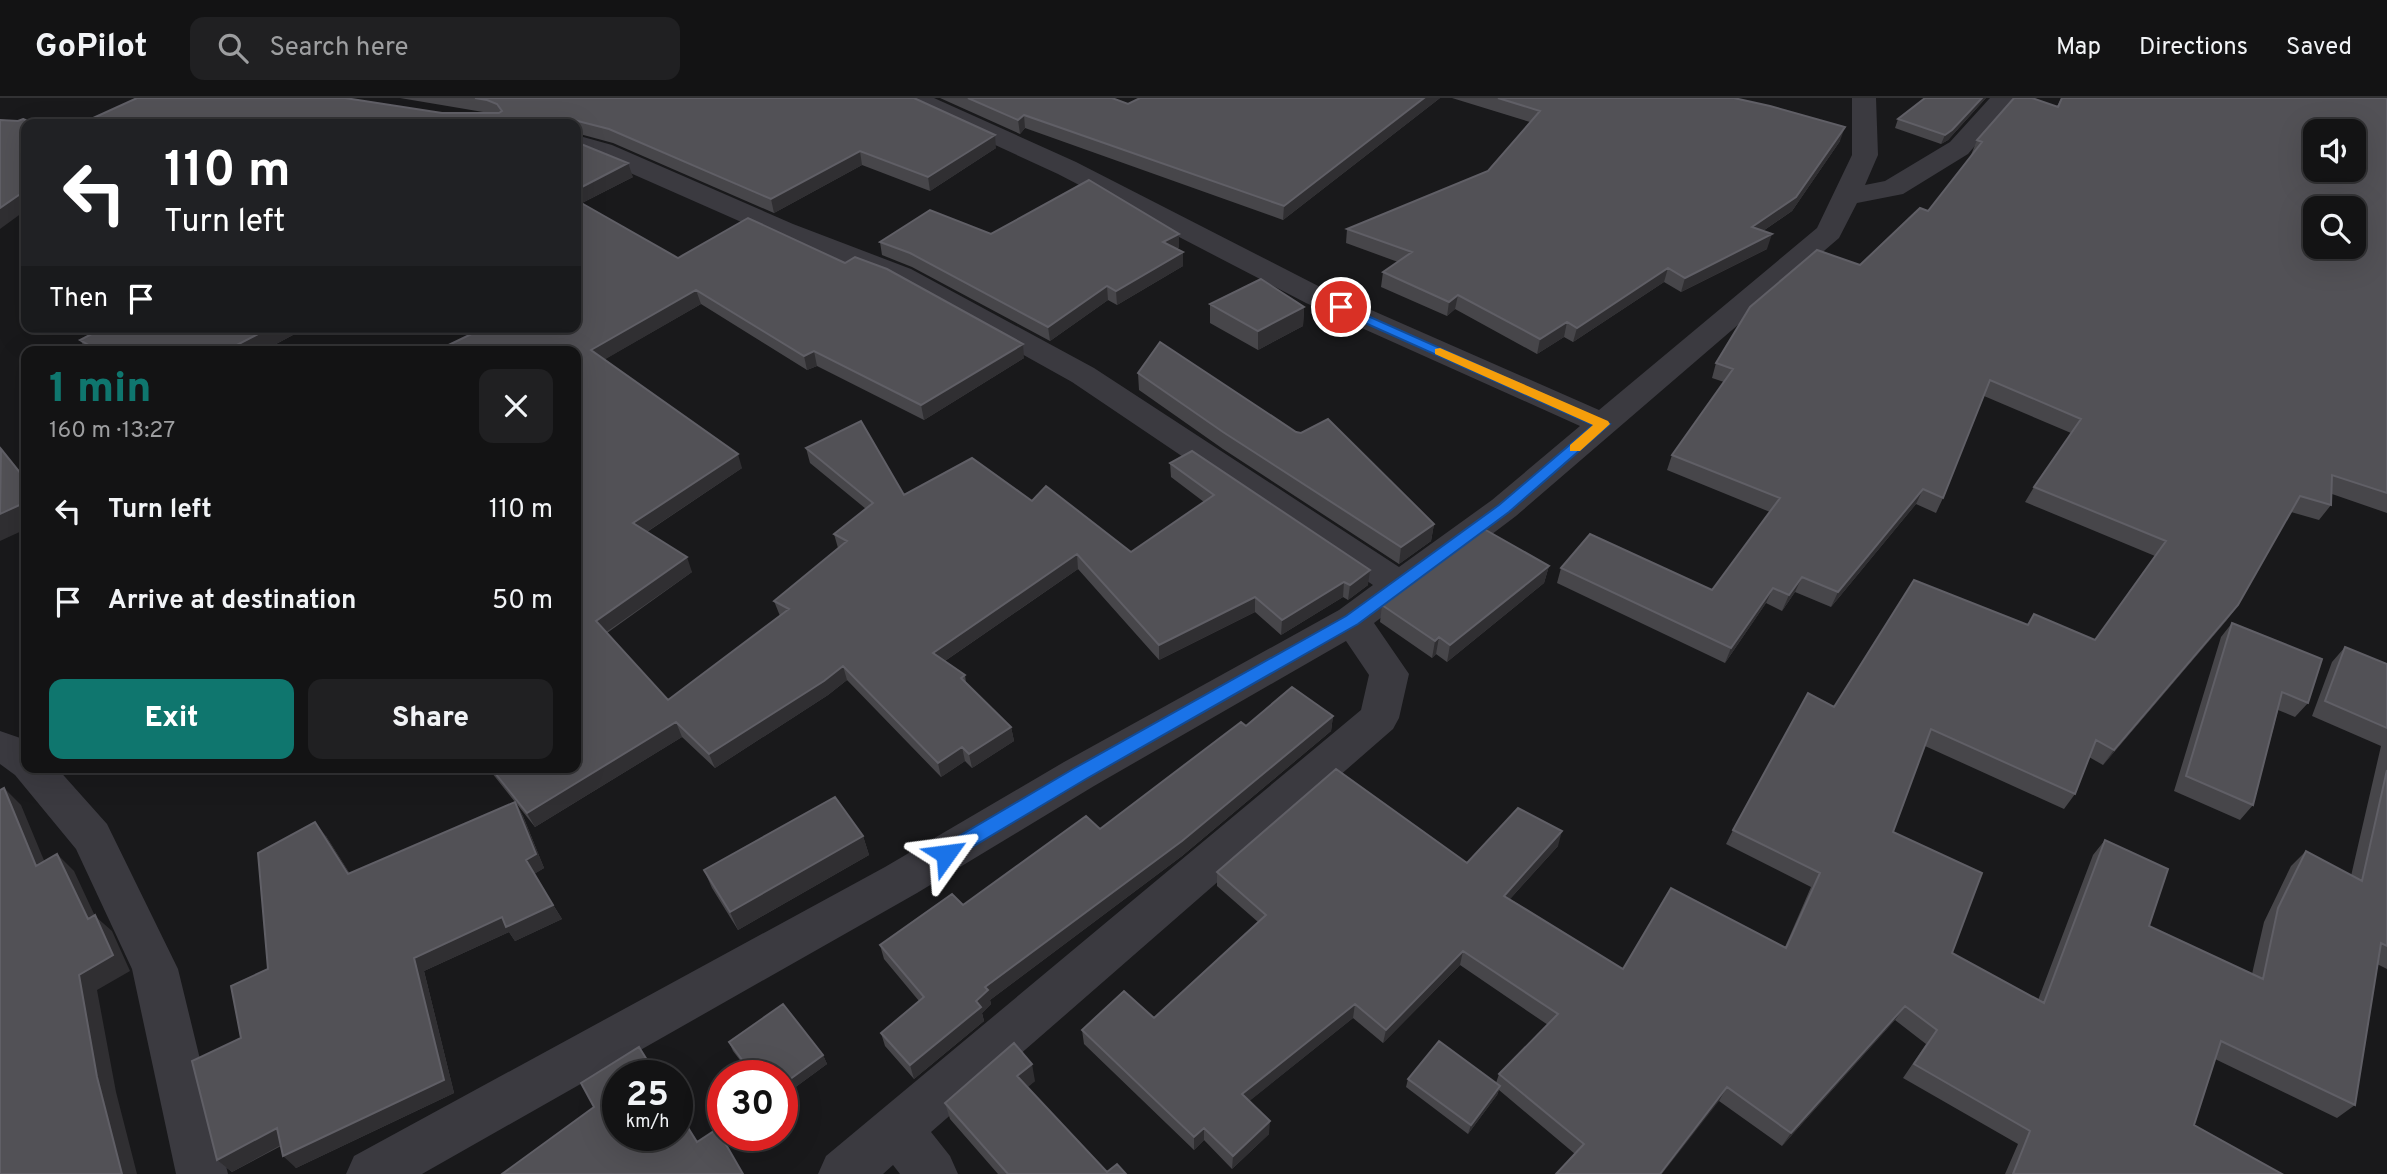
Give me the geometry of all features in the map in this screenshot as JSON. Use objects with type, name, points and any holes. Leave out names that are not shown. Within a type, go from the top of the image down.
[{"type":"street","points":[[913,98],[1067,168],[1317,297],[1603,424]]},
{"type":"street","points":[[372,1174],[901,880],[1091,767],[1352,620],[1504,508],[1829,232],[1865,155],[1864,98]]},
{"type":"street","points":[[1848,196],[1893,188],[1959,148],[2004,98]]},
{"type":"street","points":[[581,144],[603,150],[783,230],[901,275],[1083,375],[1400,585]]},
{"type":"street","points":[[844,1174],[1378,718],[1389,674],[1352,620]]},
{"type":"street","points":[[0,747],[21,755]]},
{"type":"street","points":[[36,773],[92,837],[155,969],[202,1174]]},
{"type":"street","points":[[897,1129],[932,1174]]},
{"type":"building","points":[[137,98],[345,98],[442,113],[499,113],[502,111],[497,104],[475,98],[914,98],[995,135],[928,177],[860,151],[771,199],[609,129],[581,122],[581,119],[91,119]]},
{"type":"building","points":[[968,98],[1112,98],[1128,104],[1140,98],[1424,98],[1284,206],[1024,115],[1018,120]]},
{"type":"building","points":[[1498,98],[1734,98],[1845,127],[1796,197],[1752,227],[1772,234],[1685,278],[1668,268],[1577,328],[1567,322],[1540,339],[1458,295],[1449,302],[1383,272],[1412,252],[1347,229],[1488,171],[1540,111]]},
{"type":"building","points":[[1925,98],[1982,98],[1945,135],[1898,119]]},
{"type":"building","points":[[2014,98],[2032,98],[2058,107],[2062,98],[2387,98],[2387,493],[2332,475],[2331,505],[2300,496],[2238,605],[2114,750],[2096,740],[2075,794],[1931,729],[1893,832],[1982,873],[1952,953],[2044,1003],[2105,840],[2168,869],[2149,926],[2263,979],[2278,908],[2306,851],[2362,881],[2387,770],[2387,946],[2381,943],[2355,1105],[2221,1041],[2194,1125],[2282,1174],[2013,1174],[2030,1131],[1914,1064],[1937,1030],[1905,1006],[1791,1133],[1727,1087],[1660,1174],[1556,1174],[1584,1144],[1499,1074],[1558,1014],[1463,951],[1386,1030],[1355,1004],[1242,1094],[1270,1121],[1233,1156],[1204,1128],[1194,1137],[1082,1030],[1124,991],[1154,1018],[1266,915],[1217,872],[1336,769],[1467,863],[1518,808],[1562,831],[1504,896],[1623,969],[1671,888],[1786,948],[1820,873],[1733,830],[1808,693],[1834,707],[1914,580],[2028,625],[2034,614],[2095,640],[2166,541],[2034,487],[2081,419],[1990,380],[1943,498],[1923,489],[1838,592],[1802,577],[1789,595],[1773,588],[1731,648],[1561,568],[1590,534],[1712,590],[1780,498],[1672,455],[1733,369],[1716,363],[1750,307],[1817,250],[1860,265],[1920,208],[1928,211],[1982,142],[1977,140]]},
{"type":"building","points":[[0,120],[21,120],[21,193],[0,208]]},
{"type":"building","points":[[581,144],[628,163],[581,187]]},
{"type":"building","points":[[1089,180],[1179,234],[1163,242],[1183,252],[1116,291],[1107,286],[1048,327],[910,253],[880,242],[930,210],[991,234]]},
{"type":"building","points":[[581,203],[678,258],[748,218],[845,263],[855,257],[887,269],[1023,344],[921,405],[814,351],[804,356],[696,290],[591,350],[738,454],[633,523],[687,557],[596,621],[668,700],[789,609],[774,601],[847,541],[834,534],[873,503],[806,448],[861,421],[904,495],[972,458],[1032,501],[1046,486],[1131,552],[1214,495],[1170,463],[1192,451],[1370,570],[1350,585],[1344,582],[1282,620],[1255,597],[1159,645],[1077,554],[933,653],[965,675],[961,678],[1011,727],[969,754],[962,747],[938,763],[843,666],[824,681],[709,754],[676,722],[527,813],[495,773],[581,773],[581,346],[446,346],[474,333],[581,333]]},
{"type":"building","points":[[1261,279],[1304,307],[1258,331],[1210,304]]},
{"type":"building","points":[[93,333],[260,333],[235,346],[90,346],[80,340]]},
{"type":"building","points":[[1160,342],[1296,432],[1301,433],[1328,419],[1434,524],[1401,547],[1223,432],[1138,373]]},
{"type":"building","points":[[1,449],[21,474],[21,504],[0,514]]},
{"type":"building","points":[[1484,529],[1549,566],[1450,645],[1439,637],[1435,641],[1382,605]]},
{"type":"building","points":[[2232,623],[2322,659],[2308,703],[2282,692],[2253,805],[2186,776]]},
{"type":"building","points":[[2345,647],[2387,664],[2387,728],[2325,701]]},
{"type":"building","points":[[1292,687],[1333,716],[1182,841],[985,987],[988,990],[976,1001],[981,1007],[910,1065],[881,1033],[924,997],[880,945],[952,894],[963,905],[1086,816],[1100,829],[1241,722],[1246,726]]},
{"type":"building","points":[[4,788],[36,866],[57,854],[88,919],[95,915],[113,955],[79,975],[97,1077],[122,1174],[0,1174],[0,790]]},
{"type":"building","points":[[835,797],[863,836],[730,912],[704,870]]},
{"type":"building","points":[[515,802],[536,854],[526,860],[553,905],[506,927],[502,917],[414,958],[444,1080],[283,1156],[277,1128],[217,1160],[192,1061],[241,1038],[231,986],[268,969],[258,853],[315,822],[348,874]]},
{"type":"building","points":[[783,1004],[823,1055],[798,1073],[798,1060],[742,1060],[729,1042]]},
{"type":"building","points":[[1439,1041],[1500,1086],[1471,1125],[1408,1079]]},
{"type":"building","points":[[1014,1043],[1032,1064],[1017,1076],[1107,1172],[1117,1164],[1126,1174],[1008,1174],[945,1103]]},
{"type":"building","points":[[639,1047],[647,1060],[618,1060]]},
{"type":"building","points":[[602,1070],[602,1151],[693,1151],[693,1136],[697,1142],[707,1136],[707,1151],[730,1151],[743,1174],[502,1174],[594,1107],[581,1083]]},
{"type":"slow traffic","points":[[1440,352],[1603,424],[1575,448]]},
{"type":"route","points":[[946,854],[1080,774],[1352,620],[1504,508],[1603,424],[1341,307]]}]
